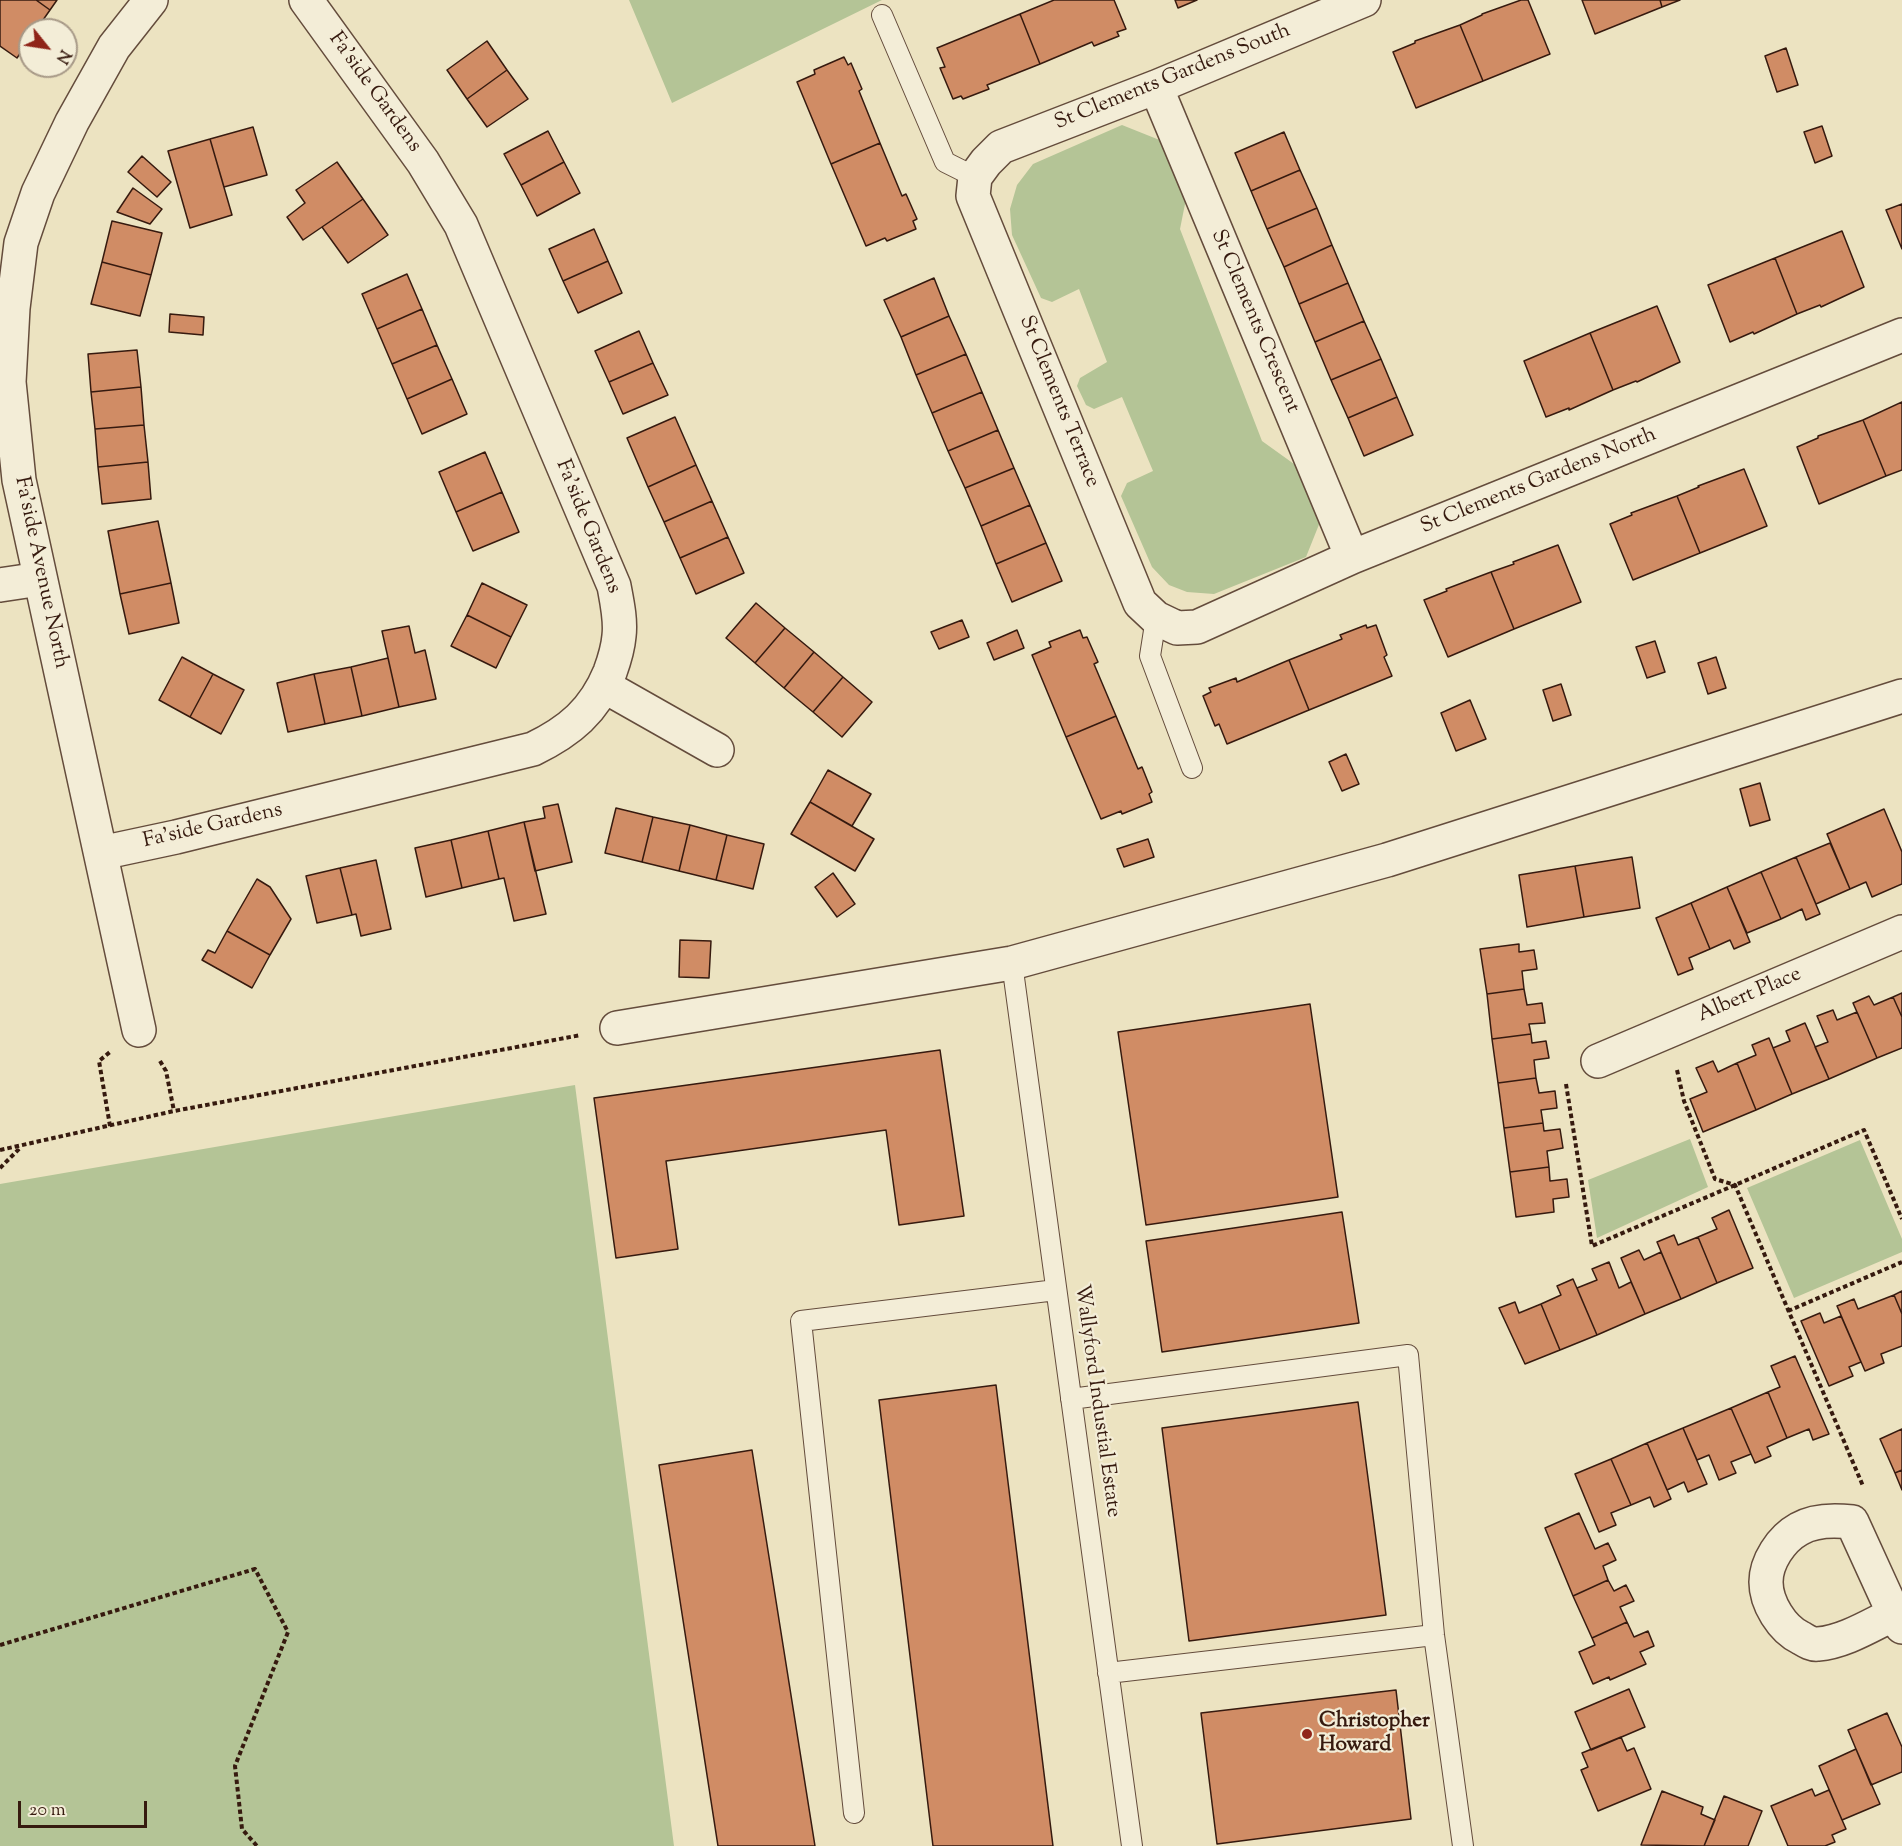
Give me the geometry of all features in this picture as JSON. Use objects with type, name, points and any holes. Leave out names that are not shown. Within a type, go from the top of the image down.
[{"type":"street","name":"Fa'side Avenue North","points":[[139,1030],[19,480],[9,382],[13,308],[11,240],[114,47],[151,0]]},
{"type":"street","name":"Fa'side Gardens","points":[[100,853],[176,837],[533,749],[555,738],[575,724],[591,707],[604,686],[614,662],[620,637],[619,611],[614,586],[461,225],[423,162],[306,0]]},
{"type":"street","name":"St Clements Gardens South","points":[[981,169],[1001,147],[1156,87],[1364,0]]},
{"type":"street","name":"St Clements Crescent","points":[[1156,87],[1352,557]]},
{"type":"street","name":"St Clements Terrace","points":[[981,169],[973,195],[977,207],[1140,603],[1166,623]]},
{"type":"street","name":"St Clements Gardens North","points":[[1166,623],[1197,627],[1352,557],[1902,335]]},
{"type":"street","points":[[0,585],[40,579]]},
{"type":"street","points":[[604,686],[717,750]]},
{"type":"street","points":[[617,1028],[1012,963],[1387,860],[1902,696]]},
{"type":"street","name":"Albert Place","points":[[1598,1061],[1902,932]]},
{"type":"street","points":[[1831,1520],[1852,1522],[1898,1620],[1836,1641],[1815,1645],[1795,1636],[1780,1621],[1770,1601],[1766,1582],[1771,1561],[1782,1542],[1799,1529],[1831,1520]]},
{"type":"lane","points":[[882,15],[945,162],[981,169]]},
{"type":"lane","points":[[1166,623],[1150,656],[1192,768]]},
{"type":"lane","name":"Wallyford Industial Estate","points":[[1012,963],[1132,1846]]},
{"type":"lane","points":[[854,1812],[801,1321],[1056,1290]]},
{"type":"lane","points":[[1071,1399],[1408,1355],[1434,1635],[1463,1846]]},
{"type":"lane","points":[[1108,1673],[1434,1635]]},
{"type":"path","points":[[0,1150],[174,1111],[617,1028]]},
{"type":"path","points":[[1669,1031],[1684,1101],[1715,1179],[1735,1185]]},
{"type":"path","points":[[1598,1061],[1564,1074],[1592,1246],[1864,1130],[1902,1219]]},
{"type":"path","points":[[0,1168],[21,1146]]},
{"type":"path","points":[[1735,1185],[1863,1488],[1852,1522]]},
{"type":"path","points":[[1788,1311],[1902,1262]]},
{"type":"path","points":[[0,1646],[255,1569],[288,1632],[235,1766],[242,1829],[257,1846]]},
{"type":"green space","points":[[629,0],[882,0],[672,103]]},
{"type":"green space","points":[[1122,125],[1162,141],[1186,199],[1180,229],[1262,441],[1301,469],[1320,522],[1306,557],[1214,594],[1187,592],[1169,585],[1152,567],[1121,496],[1127,483],[1153,471],[1122,397],[1094,409],[1086,405],[1077,386],[1080,378],[1107,362],[1079,289],[1052,302],[1041,298],[1012,235],[1010,209],[1017,185],[1033,164]]},
{"type":"green space","points":[[575,1085],[674,1846],[0,1846],[0,1184]]},
{"type":"green space","points":[[1690,1139],[1708,1187],[1597,1238],[1588,1180]]},
{"type":"green space","points":[[1860,1140],[1902,1239],[1902,1252],[1794,1298],[1747,1188]]},
{"type":"building","points":[[0,0],[36,0],[50,10],[44,18],[18,18],[17,58],[0,46]]},
{"type":"building","points":[[36,0],[57,0],[50,10]]},
{"type":"building","points":[[1054,0],[1114,0],[1126,29],[1117,32],[1119,36],[1094,46],[1092,42],[1040,64],[1020,14]]},
{"type":"building","points":[[1175,0],[1197,0],[1178,8]]},
{"type":"building","points":[[1521,0],[1528,0],[1550,54],[1483,81],[1460,25],[1482,14]]},
{"type":"building","points":[[1582,0],[1660,0],[1662,7],[1595,34]]},
{"type":"building","points":[[1660,0],[1680,0],[1662,7]]},
{"type":"building","points":[[1020,14],[1040,64],[987,85],[989,89],[963,99],[961,96],[953,99],[940,68],[945,67],[937,48]]},
{"type":"building","points":[[1460,25],[1483,81],[1416,108],[1393,52],[1415,41]]},
{"type":"building","points":[[487,41],[507,70],[467,99],[447,70]]},
{"type":"building","points":[[1786,48],[1798,85],[1777,92],[1765,56]]},
{"type":"building","points":[[844,57],[848,65],[851,63],[862,89],[859,91],[880,143],[831,164],[797,82],[815,74],[814,70]]},
{"type":"building","points":[[507,70],[528,99],[487,127],[467,99]]},
{"type":"building","points":[[1822,126],[1832,156],[1815,163],[1804,132]]},
{"type":"building","points":[[253,127],[267,175],[224,187],[210,139]]},
{"type":"building","points":[[548,131],[564,162],[521,185],[504,154]]},
{"type":"building","points":[[1284,132],[1300,170],[1251,191],[1235,153]]},
{"type":"building","points":[[210,139],[232,215],[190,228],[168,151]]},
{"type":"building","points":[[880,143],[902,196],[906,194],[917,219],[913,221],[916,229],[887,241],[885,238],[866,246],[831,164]]},
{"type":"building","points":[[142,156],[171,182],[157,197],[128,172]]},
{"type":"building","points":[[337,162],[363,199],[303,240],[287,217],[305,203],[296,190]]},
{"type":"building","points":[[564,162],[580,193],[537,216],[521,185]]},
{"type":"building","points":[[1300,170],[1317,208],[1267,229],[1251,191]]},
{"type":"building","points":[[133,188],[162,209],[150,224],[117,212]]},
{"type":"building","points":[[363,199],[388,235],[348,263],[322,227]]},
{"type":"building","points":[[1902,204],[1902,249],[1886,210]]},
{"type":"building","points":[[1317,208],[1332,245],[1284,267],[1267,229]]},
{"type":"building","points":[[112,221],[162,233],[151,275],[102,262]]},
{"type":"building","points":[[594,229],[608,261],[563,281],[549,249]]},
{"type":"building","points":[[1842,231],[1864,287],[1821,307],[1820,305],[1797,314],[1775,258]]},
{"type":"building","points":[[1332,245],[1348,283],[1299,304],[1284,267]]},
{"type":"building","points":[[1775,258],[1797,314],[1754,334],[1753,332],[1730,342],[1708,285]]},
{"type":"building","points":[[608,261],[622,293],[578,313],[563,281]]},
{"type":"building","points":[[102,262],[151,275],[140,316],[91,304]]},
{"type":"building","points":[[407,274],[422,309],[377,329],[362,294]]},
{"type":"building","points":[[934,278],[949,316],[901,337],[884,300]]},
{"type":"building","points":[[1348,283],[1364,321],[1315,342],[1299,304]]},
{"type":"building","points":[[1657,306],[1680,362],[1637,382],[1613,390],[1590,333]]},
{"type":"building","points":[[422,309],[437,345],[392,364],[377,329]]},
{"type":"building","points":[[170,314],[204,317],[203,335],[169,332]]},
{"type":"building","points":[[949,316],[966,354],[916,375],[901,337]]},
{"type":"building","points":[[1364,321],[1381,359],[1331,380],[1315,342]]},
{"type":"building","points":[[639,331],[653,363],[609,382],[595,351]]},
{"type":"building","points":[[1590,333],[1613,390],[1569,410],[1569,408],[1546,417],[1524,361]]},
{"type":"building","points":[[437,345],[452,379],[407,399],[392,364]]},
{"type":"building","points":[[137,350],[141,387],[91,392],[88,354]]},
{"type":"building","points":[[966,354],[982,392],[932,413],[916,375]]},
{"type":"building","points":[[1381,359],[1397,397],[1348,418],[1331,380]]},
{"type":"building","points":[[653,363],[668,395],[623,414],[609,382]]},
{"type":"building","points":[[452,379],[467,414],[422,434],[407,399]]},
{"type":"building","points":[[141,387],[144,425],[95,429],[91,392]]},
{"type":"building","points":[[982,392],[998,430],[948,451],[932,413]]},
{"type":"building","points":[[1397,397],[1413,435],[1364,456],[1348,418]]},
{"type":"building","points":[[1902,402],[1902,470],[1886,476],[1863,420]]},
{"type":"building","points":[[675,417],[696,465],[648,487],[627,438]]},
{"type":"building","points":[[1863,420],[1886,476],[1819,504],[1797,447],[1818,436]]},
{"type":"building","points":[[144,425],[148,462],[98,467],[95,429]]},
{"type":"building","points":[[998,430],[1014,468],[965,488],[948,451]]},
{"type":"building","points":[[485,452],[502,492],[456,512],[439,472]]},
{"type":"building","points":[[148,462],[151,499],[102,504],[98,467]]},
{"type":"building","points":[[696,465],[712,501],[664,522],[648,487]]},
{"type":"building","points":[[1014,468],[1030,505],[981,526],[965,488]]},
{"type":"building","points":[[1744,469],[1767,526],[1700,553],[1677,496]]},
{"type":"building","points":[[502,492],[519,532],[473,551],[456,512]]},
{"type":"building","points":[[1677,496],[1700,553],[1633,580],[1610,524],[1632,515],[1631,513]]},
{"type":"building","points":[[712,501],[728,537],[680,558],[664,522]]},
{"type":"building","points":[[1030,505],[1046,543],[996,564],[981,526]]},
{"type":"building","points":[[158,521],[171,583],[120,594],[108,531]]},
{"type":"building","points":[[728,537],[744,573],[696,594],[680,558]]},
{"type":"building","points":[[1046,543],[1062,581],[1012,602],[996,564]]},
{"type":"building","points":[[1558,545],[1581,602],[1514,629],[1491,572]]},
{"type":"building","points":[[1491,572],[1514,629],[1448,657],[1424,600]]},
{"type":"building","points":[[171,583],[179,623],[129,634],[120,594]]},
{"type":"building","points":[[482,583],[527,605],[511,637],[467,615]]},
{"type":"building","points":[[756,603],[785,628],[755,663],[726,638]]},
{"type":"building","points":[[467,615],[511,637],[496,668],[451,646]]},
{"type":"building","points":[[962,620],[969,637],[939,649],[931,632]]},
{"type":"building","points":[[1366,625],[1367,628],[1376,625],[1387,655],[1384,657],[1392,676],[1309,710],[1289,660],[1342,639],[1340,635]]},
{"type":"building","points":[[409,626],[415,653],[425,650],[436,699],[399,707],[382,631]]},
{"type":"building","points":[[785,628],[814,652],[784,688],[755,663]]},
{"type":"building","points":[[1017,630],[1024,648],[994,660],[987,643]]},
{"type":"building","points":[[1080,630],[1083,638],[1087,637],[1098,662],[1094,664],[1116,716],[1066,737],[1032,655],[1051,647],[1049,642]]},
{"type":"building","points":[[1655,641],[1665,672],[1647,678],[1636,647]]},
{"type":"building","points":[[814,652],[843,677],[813,712],[784,688]]},
{"type":"building","points":[[182,657],[213,674],[190,717],[159,700]]},
{"type":"building","points":[[1716,657],[1726,688],[1708,694],[1698,663]]},
{"type":"building","points":[[388,658],[399,707],[362,716],[351,667]]},
{"type":"building","points":[[1289,660],[1309,710],[1227,744],[1219,724],[1215,726],[1203,696],[1211,692],[1209,688],[1236,678],[1237,682]]},
{"type":"building","points":[[351,667],[362,716],[325,724],[314,674]]},
{"type":"building","points":[[213,674],[244,690],[221,734],[190,717]]},
{"type":"building","points":[[314,674],[325,724],[288,732],[277,683]]},
{"type":"building","points":[[843,677],[872,702],[842,737],[813,712]]},
{"type":"building","points":[[1561,684],[1571,715],[1553,721],[1543,690]]},
{"type":"building","points":[[1470,700],[1486,739],[1456,751],[1441,713]]},
{"type":"building","points":[[1116,716],[1138,769],[1142,767],[1152,792],[1149,794],[1152,802],[1122,814],[1121,811],[1101,819],[1066,737]]},
{"type":"building","points":[[1346,754],[1359,784],[1342,791],[1329,762]]},
{"type":"building","points":[[828,770],[871,794],[852,826],[810,802]]},
{"type":"building","points":[[1760,783],[1770,820],[1750,826],[1740,789]]},
{"type":"building","points":[[810,802],[874,839],[855,871],[791,834]]},
{"type":"building","points":[[558,804],[572,862],[535,871],[524,822],[545,818],[543,807]]},
{"type":"building","points":[[616,808],[653,817],[642,862],[605,853]]},
{"type":"building","points":[[1884,809],[1902,852],[1902,884],[1872,897],[1866,882],[1850,889],[1827,834]]},
{"type":"building","points":[[653,817],[690,825],[679,871],[642,862]]},
{"type":"building","points":[[524,822],[546,914],[514,921],[504,878],[499,879],[488,831]]},
{"type":"building","points":[[690,825],[727,835],[716,880],[679,871]]},
{"type":"building","points":[[488,831],[499,879],[462,888],[451,840]]},
{"type":"building","points":[[727,835],[764,844],[753,889],[716,880]]},
{"type":"building","points":[[1148,839],[1154,857],[1124,867],[1117,849]]},
{"type":"building","points":[[451,840],[462,888],[426,897],[415,848]]},
{"type":"building","points":[[1830,843],[1850,889],[1816,904],[1796,857]]},
{"type":"building","points":[[1632,857],[1640,908],[1584,917],[1575,866]]},
{"type":"building","points":[[1796,857],[1820,914],[1806,920],[1802,909],[1781,919],[1761,872]]},
{"type":"building","points":[[376,860],[391,929],[361,936],[356,914],[352,915],[340,868]]},
{"type":"building","points":[[1575,866],[1584,917],[1527,927],[1519,875]]},
{"type":"building","points":[[340,868],[352,915],[317,923],[306,876]]},
{"type":"building","points":[[1761,872],[1781,919],[1747,933],[1727,887]]},
{"type":"building","points":[[833,873],[855,904],[837,917],[815,887]]},
{"type":"building","points":[[257,879],[270,887],[291,919],[270,955],[227,931]]},
{"type":"building","points":[[1727,887],[1750,942],[1734,949],[1730,940],[1710,949],[1691,903]]},
{"type":"building","points":[[1691,903],[1710,949],[1689,958],[1693,969],[1678,975],[1656,918]]},
{"type":"building","points":[[227,931],[270,955],[252,988],[202,960],[208,950],[215,953]]},
{"type":"building","points":[[680,940],[711,941],[709,978],[679,977]]},
{"type":"building","points":[[1519,944],[1519,952],[1534,950],[1537,969],[1522,971],[1524,989],[1487,994],[1480,949]]},
{"type":"building","points":[[1524,989],[1527,1005],[1542,1003],[1545,1023],[1529,1024],[1531,1034],[1492,1039],[1487,994]]},
{"type":"building","points":[[1902,993],[1902,1017],[1893,997]]},
{"type":"building","points":[[1869,996],[1874,1005],[1893,997],[1902,1017],[1902,1048],[1877,1058],[1853,1003]]},
{"type":"building","points":[[1310,1004],[1338,1197],[1146,1225],[1118,1032]]},
{"type":"building","points":[[1833,1010],[1837,1020],[1857,1012],[1877,1058],[1829,1079],[1815,1047],[1828,1042],[1817,1016]]},
{"type":"building","points":[[1805,1023],[1829,1079],[1792,1094],[1773,1048],[1790,1041],[1786,1031]]},
{"type":"building","points":[[1531,1034],[1532,1043],[1546,1041],[1549,1058],[1534,1060],[1536,1078],[1498,1083],[1492,1039]]},
{"type":"building","points":[[1769,1038],[1792,1094],[1756,1110],[1737,1063],[1756,1055],[1752,1045]]},
{"type":"building","points":[[940,1050],[964,1216],[899,1225],[886,1130],[666,1161],[678,1249],[616,1258],[594,1098]]},
{"type":"building","points":[[1713,1061],[1718,1072],[1737,1063],[1756,1110],[1703,1132],[1690,1099],[1707,1092],[1696,1068]]},
{"type":"building","points":[[1536,1078],[1539,1093],[1555,1091],[1557,1108],[1541,1110],[1543,1123],[1504,1128],[1498,1083]]},
{"type":"building","points":[[1543,1123],[1544,1131],[1560,1129],[1563,1148],[1547,1151],[1549,1167],[1510,1172],[1504,1128]]},
{"type":"building","points":[[1549,1167],[1550,1181],[1567,1179],[1569,1197],[1553,1199],[1554,1212],[1516,1217],[1510,1172]]},
{"type":"building","points":[[1729,1210],[1753,1268],[1717,1283],[1698,1237],[1717,1229],[1712,1218]]},
{"type":"building","points":[[1342,1212],[1359,1323],[1162,1352],[1146,1241]]},
{"type":"building","points":[[1674,1235],[1678,1245],[1698,1237],[1717,1283],[1681,1299],[1657,1242]]},
{"type":"building","points":[[1639,1250],[1644,1260],[1661,1252],[1681,1299],[1645,1314],[1621,1258]]},
{"type":"building","points":[[1609,1262],[1619,1288],[1631,1282],[1645,1314],[1597,1335],[1577,1288],[1597,1280],[1592,1269]]},
{"type":"building","points":[[1573,1279],[1597,1335],[1560,1350],[1541,1304],[1561,1295],[1557,1286]]},
{"type":"building","points":[[1902,1291],[1902,1314],[1894,1295]]},
{"type":"building","points":[[1894,1295],[1902,1314],[1902,1346],[1881,1354],[1884,1363],[1865,1371],[1837,1306],[1854,1299],[1858,1309]]},
{"type":"building","points":[[1515,1302],[1519,1313],[1541,1304],[1560,1350],[1525,1364],[1499,1308]]},
{"type":"building","points":[[1820,1313],[1824,1323],[1841,1316],[1861,1362],[1849,1367],[1853,1376],[1829,1386],[1801,1321]]},
{"type":"building","points":[[1795,1356],[1829,1434],[1813,1440],[1809,1429],[1787,1438],[1768,1392],[1780,1387],[1771,1366]]},
{"type":"building","points":[[996,1385],[1053,1846],[933,1846],[879,1400]]},
{"type":"building","points":[[1768,1392],[1787,1438],[1767,1447],[1771,1456],[1755,1463],[1731,1408]]},
{"type":"building","points":[[1358,1402],[1386,1615],[1189,1641],[1162,1428]]},
{"type":"building","points":[[1731,1408],[1751,1454],[1731,1462],[1736,1473],[1719,1480],[1709,1455],[1697,1460],[1683,1428]]},
{"type":"building","points":[[1683,1428],[1707,1484],[1688,1492],[1684,1482],[1667,1490],[1647,1443]]},
{"type":"building","points":[[1902,1429],[1902,1470],[1895,1473],[1880,1439]]},
{"type":"building","points":[[1647,1443],[1671,1499],[1654,1507],[1650,1497],[1631,1505],[1611,1459]]},
{"type":"building","points":[[752,1450],[815,1846],[718,1846],[659,1465]]},
{"type":"building","points":[[1611,1459],[1631,1505],[1611,1513],[1616,1525],[1599,1532],[1575,1474]]},
{"type":"building","points":[[1902,1470],[1902,1490],[1895,1473]]},
{"type":"building","points":[[1579,1513],[1595,1549],[1608,1543],[1616,1560],[1603,1566],[1608,1580],[1573,1596],[1545,1528]]},
{"type":"building","points":[[1608,1580],[1614,1591],[1626,1585],[1634,1601],[1620,1607],[1627,1622],[1592,1638],[1573,1596]]},
{"type":"building","points":[[1627,1622],[1634,1637],[1648,1631],[1654,1646],[1640,1652],[1646,1664],[1610,1680],[1609,1677],[1593,1684],[1579,1652],[1595,1645],[1592,1638]]},
{"type":"building","points":[[1629,1689],[1645,1727],[1591,1750],[1575,1712]]},
{"type":"building","points":[[1396,1690],[1411,1819],[1217,1844],[1201,1713]]},
{"type":"building","points":[[1887,1713],[1902,1747],[1902,1772],[1871,1785],[1848,1730]]},
{"type":"building","points":[[1621,1737],[1627,1751],[1634,1748],[1651,1789],[1598,1811],[1581,1770],[1588,1767],[1582,1753]]},
{"type":"building","points":[[1856,1749],[1880,1804],[1842,1820],[1819,1766]]},
{"type":"building","points":[[1812,1789],[1815,1796],[1829,1790],[1846,1829],[1832,1835],[1835,1842],[1825,1846],[1788,1846],[1771,1806]]},
{"type":"building","points":[[1662,1791],[1703,1807],[1701,1814],[1715,1820],[1704,1846],[1641,1845]]},
{"type":"building","points":[[1724,1796],[1762,1811],[1748,1846],[1704,1846]]},
{"type":"place","name":"Christopher Howard","points":[[1307,1734]]}]
